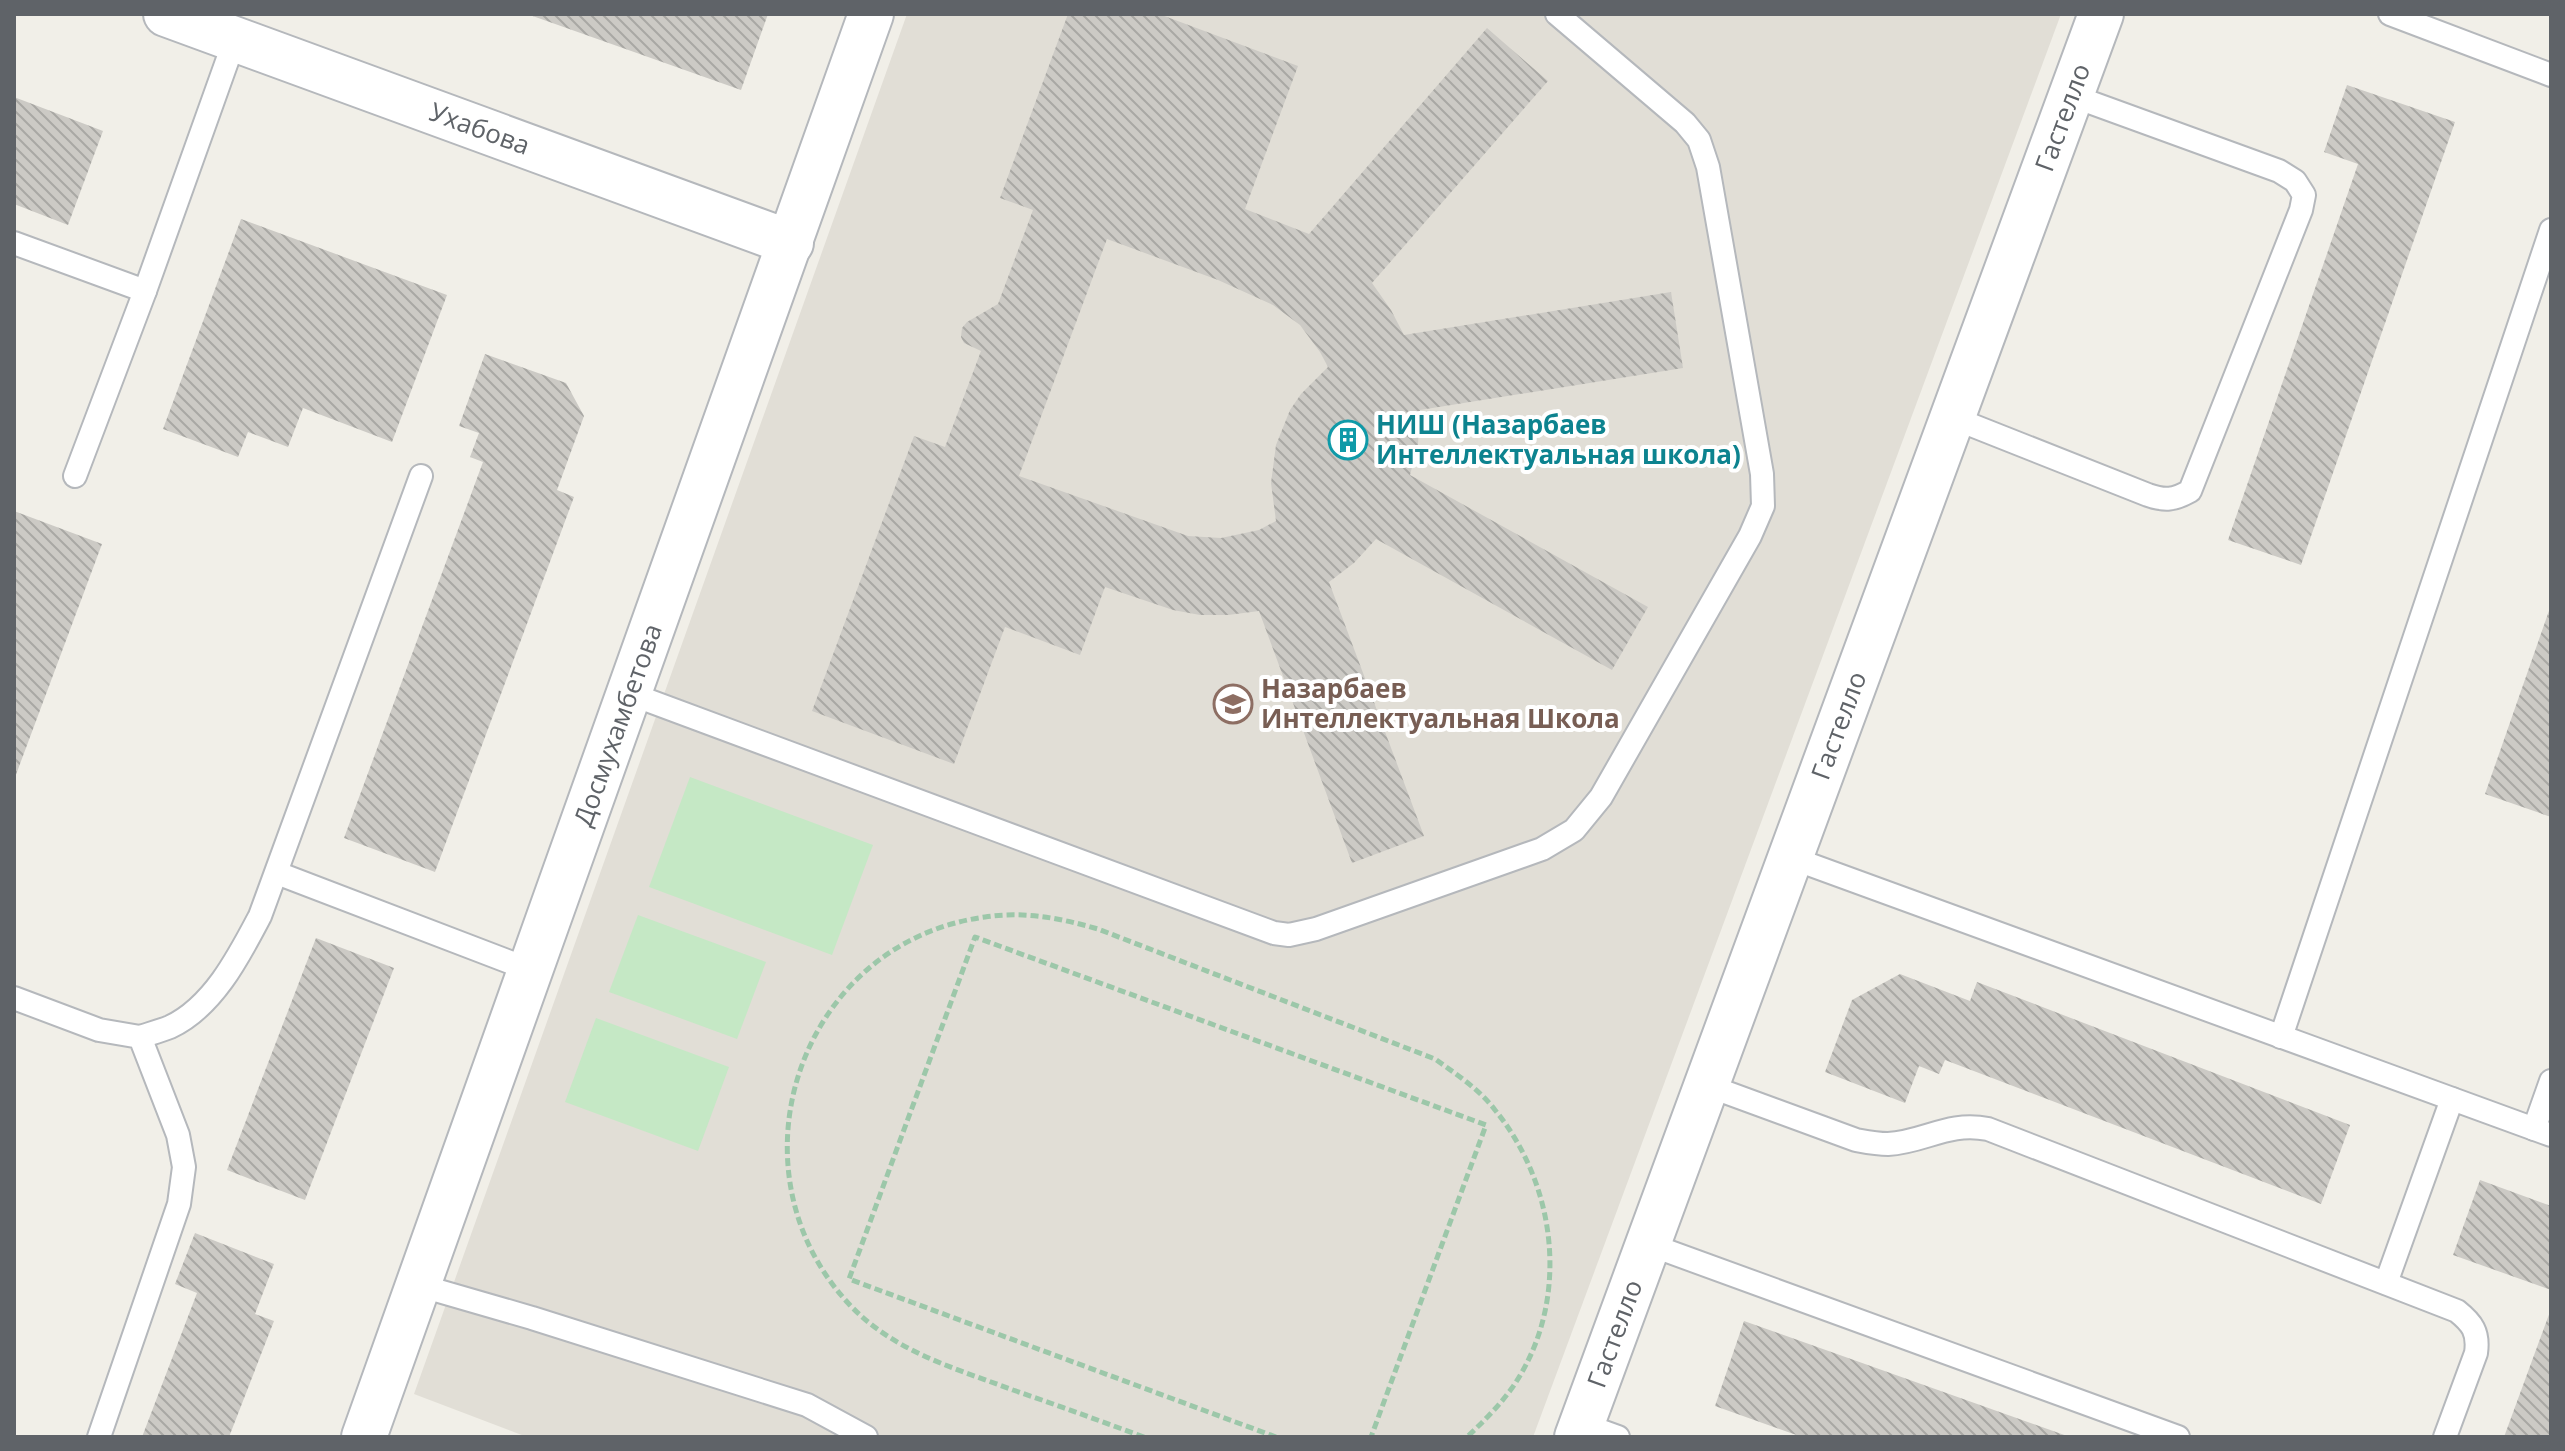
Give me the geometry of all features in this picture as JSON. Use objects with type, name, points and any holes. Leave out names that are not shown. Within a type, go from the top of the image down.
[{"type":"street","name":"Ухабова","points":[[166,14],[791,243]]},
{"type":"street","name":"Досмухамбетова","points":[[364,1437],[528,969],[871,14]]},
{"type":"street","name":"Гастелло","points":[[1592,1433],[1648,1244],[2101,14]]},
{"type":"lane","points":[[628,693],[1274,933],[1289,935],[1316,929],[1542,849],[1574,830],[1601,797],[1750,536],[1763,506],[1762,474],[1705,154],[1699,140],[1685,123],[1557,14]]},
{"type":"lane","points":[[2390,14],[2551,75]]},
{"type":"lane","points":[[75,476],[235,39]]},
{"type":"lane","points":[[1951,417],[2163,500],[2176,499],[2190,491],[2301,210],[2304,195],[2295,181],[2279,171],[2070,95]]},
{"type":"lane","points":[[2281,1037],[2551,230]]},
{"type":"lane","points":[[14,243],[145,291]]},
{"type":"lane","points":[[14,998],[99,1030],[140,1037],[172,1026],[201,1004],[222,982],[260,916],[277,873],[421,476]]},
{"type":"lane","points":[[1789,857],[2542,1132],[2551,1081]]},
{"type":"lane","points":[[277,873],[528,969]]},
{"type":"lane","points":[[99,1437],[179,1204],[184,1167],[178,1135],[140,1037]]},
{"type":"lane","points":[[1706,1085],[1856,1140],[1873,1143],[1891,1144],[1970,1125],[1988,1129],[2457,1311],[2476,1330],[2478,1340],[2445,1437]]},
{"type":"lane","points":[[2386,1283],[2452,1099]]},
{"type":"lane","points":[[1648,1244],[2178,1437]]},
{"type":"lane","points":[[418,1285],[807,1405],[866,1437]]},
{"type":"path","points":[[1144,1437],[911,1351],[878,1330],[849,1304],[825,1274],[806,1240],[793,1203],[787,1165],[787,1127],[797,1076],[824,1018],[848,987],[877,961],[910,941],[945,926],[984,917],[1022,914],[1061,918],[1098,929],[1435,1059],[1466,1081],[1494,1107],[1516,1137],[1533,1171],[1544,1206],[1550,1243],[1550,1280],[1543,1317],[1531,1353],[1491,1415],[1467,1437]]},
{"type":"path","points":[[1276,1437],[849,1279],[975,937],[1486,1125],[1371,1437]]},
{"type":"shaded area","name":"Назарбаев Интеллектуальная Школа","points":[[907,14],[2061,14],[1533,1437],[527,1437],[414,1394]]},
{"type":"green space","points":[[690,777],[873,845],[832,955],[649,887]]},
{"type":"green space","points":[[638,915],[766,962],[737,1039],[609,992]]},
{"type":"green space","points":[[596,1018],[729,1067],[698,1151],[565,1102]]},
{"type":"building","points":[[527,14],[768,14],[741,90]]},
{"type":"building","name":"НИШ (Назарбаев Интеллектуальная школа)","points":[[1068,14],[1159,14],[1298,66],[1245,209],[1309,234],[1487,28],[1548,81],[1372,283],[1404,335],[1671,292],[1683,368],[1420,410],[1418,444],[1410,475],[1648,607],[1612,670],[1376,539],[1354,563],[1329,582],[1424,836],[1352,863],[1259,611],[1200,615],[1173,610],[1105,587],[1080,655],[1005,627],[954,764],[812,711],[914,436],[945,447],[981,351],[964,343],[962,328],[998,304],[1033,210],[1000,198]],"holes":[[[1107,239],[1218,280],[1273,305],[1300,325],[1328,367],[1290,410],[1276,445],[1271,483],[1276,521],[1259,530],[1221,538],[1188,536],[1019,476]]]},
{"type":"building","points":[[2347,85],[2455,122],[2301,565],[2228,540],[2358,164],[2324,152]]},
{"type":"building","points":[[14,97],[103,131],[68,225],[14,204]]},
{"type":"building","points":[[241,219],[447,295],[392,442],[303,408],[288,447],[248,432],[238,457],[163,429]]},
{"type":"building","points":[[485,354],[566,383],[584,416],[557,490],[574,497],[435,872],[344,838],[483,462],[470,457],[479,433],[459,426]]},
{"type":"building","points":[[14,511],[102,544],[14,780]]},
{"type":"building","points":[[2551,605],[2551,817],[2485,794]]},
{"type":"building","points":[[316,938],[394,968],[305,1200],[227,1170]]},
{"type":"building","points":[[1900,974],[1970,1001],[1977,982],[2350,1125],[2321,1204],[1945,1060],[1939,1074],[1919,1066],[1905,1103],[1825,1072],[1852,1000]]},
{"type":"building","points":[[2480,1180],[2551,1206],[2551,1290],[2453,1255]]},
{"type":"building","points":[[195,1233],[274,1264],[255,1314],[274,1321],[229,1437],[142,1437],[197,1293],[175,1284]]},
{"type":"building","points":[[2551,1309],[2551,1437],[2504,1437]]},
{"type":"building","points":[[1744,1321],[2070,1437],[1802,1437],[1715,1406]]},
{"type":"place","name":"НИШ (Назарбаев Интеллектуальная школа)","points":[[1348,440]]},
{"type":"place","name":"Назарбаев Интеллектуальная Школа","points":[[1233,704]]}]
